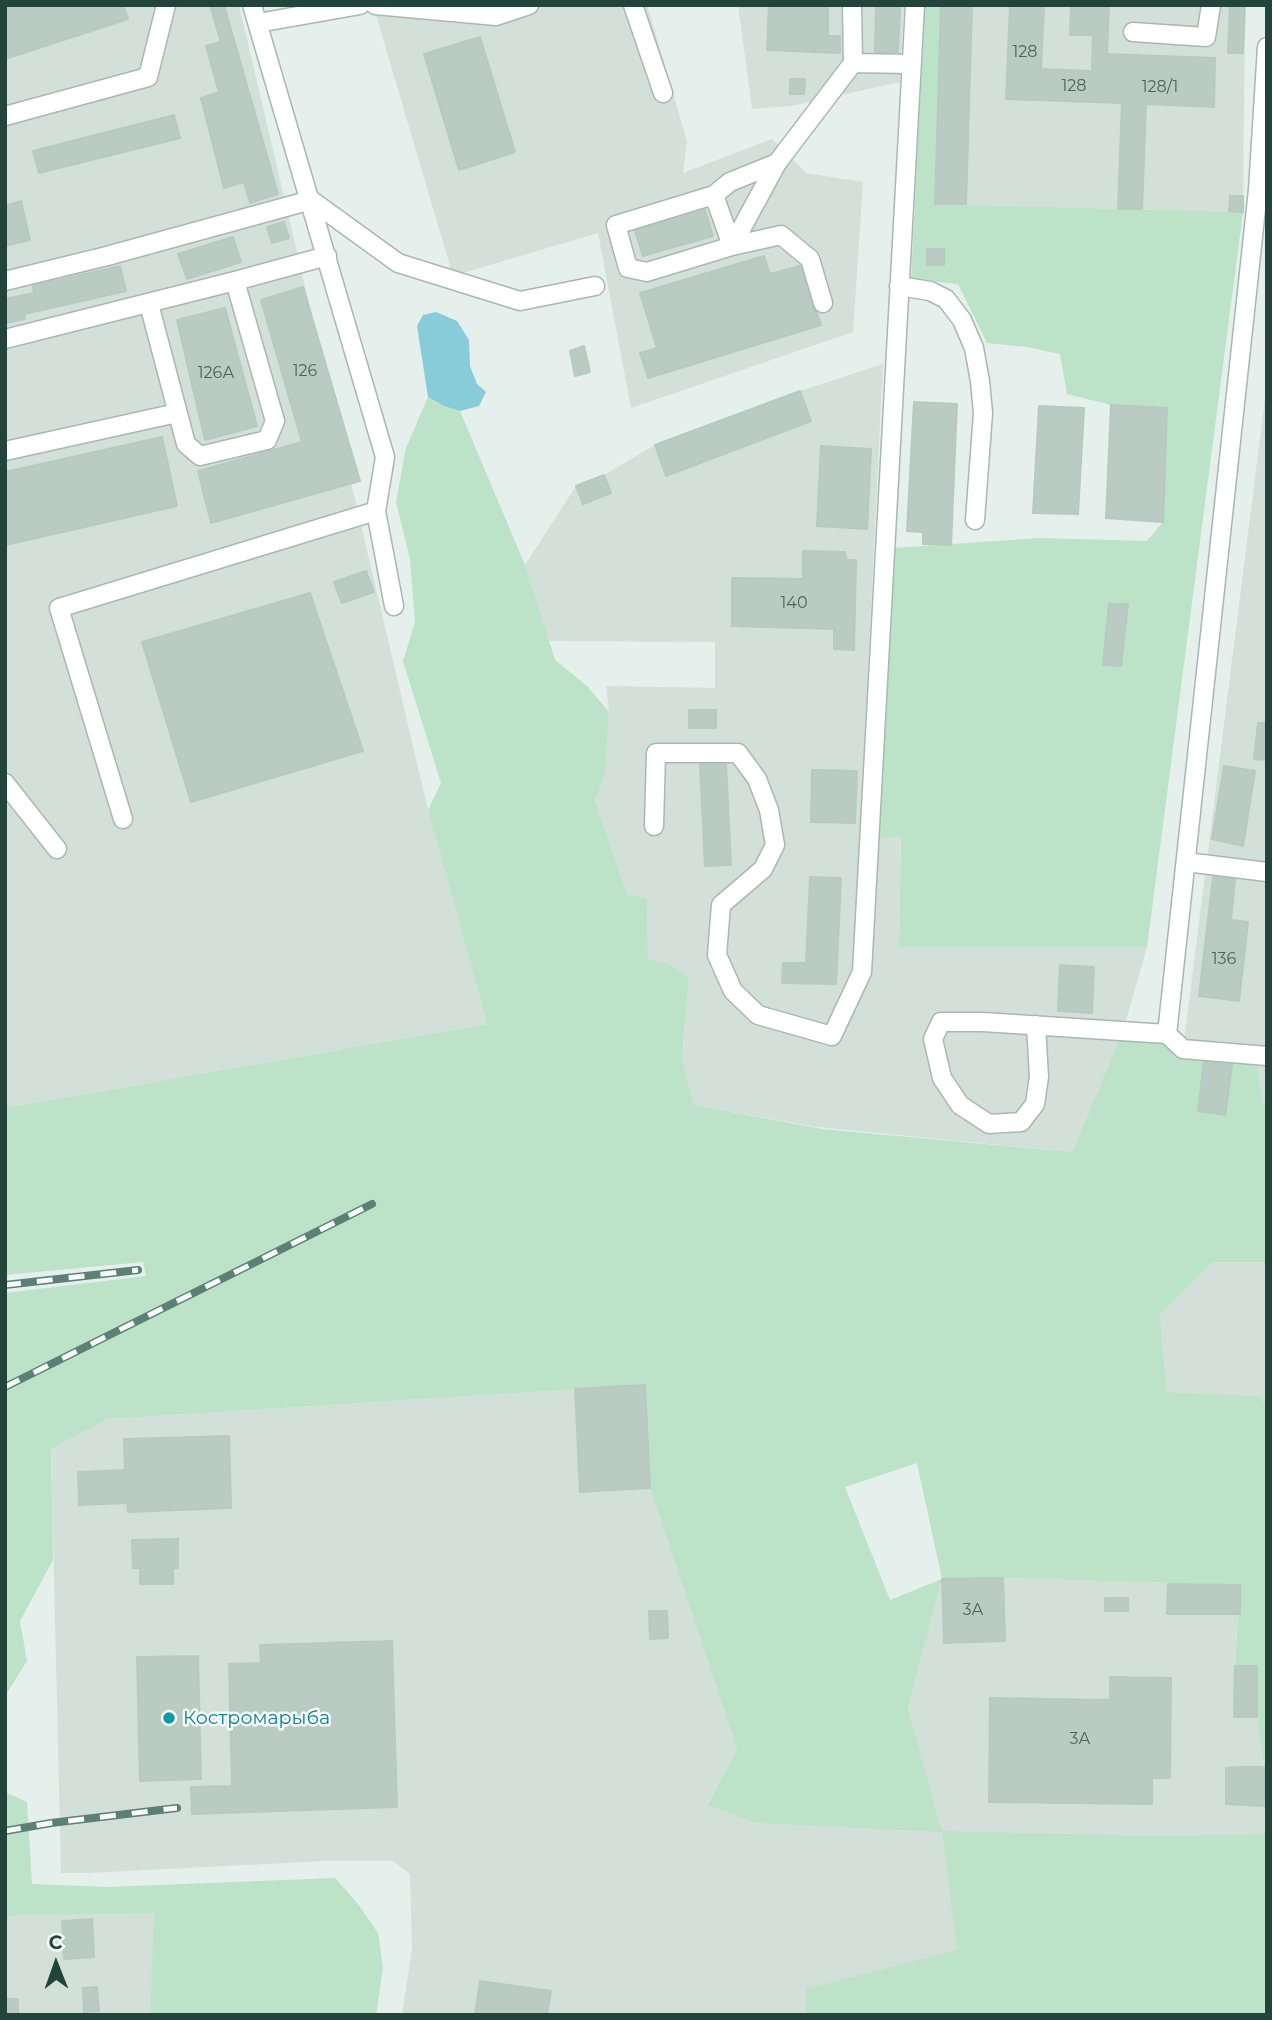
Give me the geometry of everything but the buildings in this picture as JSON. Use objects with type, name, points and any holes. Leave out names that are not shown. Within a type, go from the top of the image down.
[{"type":"street","points":[[5,116],[148,76],[166,5]]},
{"type":"street","points":[[360,5],[255,14],[385,457],[376,511],[394,606]]},
{"type":"street","points":[[375,5],[496,16],[529,5]]},
{"type":"street","points":[[634,5],[663,93]]},
{"type":"street","points":[[732,246],[777,163],[853,63],[852,5]]},
{"type":"street","points":[[654,826],[656,753],[738,753],[757,779],[769,810],[775,845],[763,869],[721,905],[718,955],[733,991],[758,1015],[832,1036],[862,972],[915,5]]},
{"type":"street","points":[[1133,32],[1206,37],[1210,5]]},
{"type":"street","points":[[1167,1034],[1258,190],[1267,47]]},
{"type":"street","points":[[853,63],[911,64]]},
{"type":"street","points":[[777,163],[730,182],[714,195],[616,225],[628,268],[647,272],[732,246],[781,235],[810,259],[823,303]]},
{"type":"street","points":[[714,195],[732,246]]},
{"type":"street","points":[[5,281],[311,200]]},
{"type":"street","points":[[311,200],[398,263],[520,301],[596,285]]},
{"type":"street","points":[[5,339],[327,256]]},
{"type":"street","points":[[149,304],[186,443],[200,456],[267,440],[275,421],[235,281]]},
{"type":"street","points":[[900,286],[930,290],[946,299],[962,320],[974,348],[983,413],[975,520]]},
{"type":"street","points":[[5,451],[177,413]]},
{"type":"street","points":[[123,818],[59,608],[376,511]]},
{"type":"street","points":[[5,783],[57,849]]},
{"type":"street","points":[[1185,862],[1267,872]]},
{"type":"street","points":[[1036,1025],[1039,1077],[1035,1104],[1021,1122],[989,1124],[960,1105],[942,1078],[933,1039],[941,1022],[983,1022],[1036,1025],[1167,1034],[1183,1049],[1267,1056]]},
{"type":"shaded area","points":[[5,5],[239,5],[428,810],[487,1024],[5,1108]]},
{"type":"shaded area","points":[[408,5],[647,5],[687,141],[683,173],[772,139],[806,173],[863,182],[853,332],[631,408],[598,233],[453,276],[376,15]]},
{"type":"shaded area","points":[[738,5],[904,5],[900,82],[792,106],[752,109]]},
{"type":"shaded area","points":[[941,5],[1245,5],[1243,212],[935,204]]},
{"type":"shaded area","points":[[883,364],[860,835],[901,836],[899,947],[1147,947],[1123,1031],[1072,1152],[816,1127],[694,1105],[682,1057],[689,979],[670,964],[648,959],[647,900],[627,894],[595,801],[605,775],[609,712],[606,686],[715,688],[715,642],[548,641],[525,565],[576,486],[604,475],[655,445],[800,391]]},
{"type":"shaded area","points":[[1267,383],[1267,1103],[1183,1049]]},
{"type":"shaded area","points":[[1213,1262],[1267,1262],[1267,1409],[1260,1396],[1167,1392],[1160,1315]]},
{"type":"shaded area","points":[[645,1385],[650,1488],[737,1749],[707,1804],[942,1831],[908,1707],[942,1579],[1003,1578],[1240,1585],[1235,1665],[1257,1666],[1267,1834],[1151,1836],[942,1832],[958,1951],[807,1989],[806,2015],[402,2015],[412,1948],[410,1874],[393,1861],[325,1861],[61,1873],[51,1449],[108,1419]]},
{"type":"shaded area","points":[[155,1912],[150,2015],[5,2015],[5,1916]]},
{"type":"green space","points":[[925,5],[941,5],[935,204],[1243,212],[1147,947],[899,947],[901,837],[878,837],[895,548],[1039,538],[1147,541],[1163,522],[1167,408],[1111,405],[1067,394],[1060,354],[987,343],[958,284],[911,279]]},
{"type":"green space","points":[[428,397],[460,411],[525,565],[555,660],[587,686],[609,712],[605,775],[595,801],[627,894],[647,899],[648,959],[670,964],[689,978],[682,1057],[694,1105],[822,1129],[1072,1152],[1123,1031],[1167,1034],[1183,1049],[1255,1055],[1262,1102],[1267,1103],[1267,1262],[1213,1262],[1160,1315],[1167,1392],[1260,1396],[1267,1409],[1267,1818],[1257,1717],[1257,1666],[1235,1666],[1240,1585],[1003,1578],[942,1579],[908,1707],[942,1831],[1151,1836],[1267,1834],[1267,2015],[806,2015],[806,1989],[957,1950],[942,1832],[757,1823],[707,1805],[737,1749],[650,1488],[644,1385],[108,1419],[51,1449],[53,1560],[20,1621],[27,1661],[5,1696],[5,1293],[146,1276],[143,1262],[5,1275],[5,1108],[487,1024],[428,810],[441,783],[403,661],[415,622],[410,559],[396,502],[406,448]],"holes":[[[917,1463],[942,1579],[890,1600],[845,1487]]]},
{"type":"green space","points":[[5,1792],[27,1802],[32,1884],[108,1887],[335,1878],[358,1904],[378,1933],[383,1968],[376,2015],[150,2015],[154,1913],[5,1916]]},
{"type":"water","points":[[436,312],[457,321],[469,340],[470,366],[477,384],[486,392],[479,406],[460,411],[428,397],[417,326],[423,315]]},
{"type":"railway","points":[[5,1387],[372,1204]]},
{"type":"railway","points":[[5,1285],[138,1270]]},
{"type":"railway","points":[[5,1831],[177,1808]]},
{"type":"place","name":"Костромарыба","points":[[169,1718]]}]
